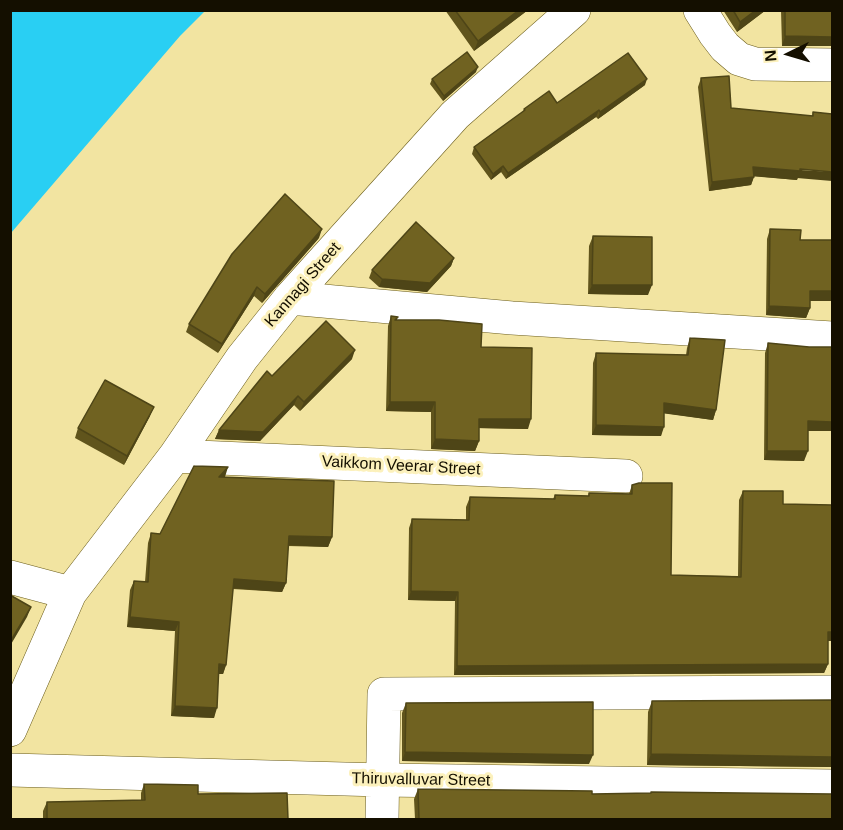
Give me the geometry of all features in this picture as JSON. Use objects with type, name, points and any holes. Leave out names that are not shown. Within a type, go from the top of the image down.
[{"type":"street","name":"Kannagi Street","points":[[10,730],[70,593],[175,456],[242,358],[290,297],[455,115],[574,10]]},
{"type":"street","points":[[700,10],[725,47],[739,59],[755,64],[832,65]]},
{"type":"street","points":[[290,297],[512,318],[832,338]]},
{"type":"street","name":"Vaikkom Veerar Street","points":[[175,456],[626,476]]},
{"type":"street","points":[[10,577],[70,593]]},
{"type":"street","points":[[382,819],[384,694],[832,692]]},
{"type":"street","name":"Thiruvalluvar Street","points":[[10,770],[382,780],[832,786]]},
{"type":"water","points":[[11,10],[205,11],[180,36],[11,233]]},
{"type":"building","points":[[455,10],[519,10],[478,41]]},
{"type":"building","points":[[733,10],[756,10],[740,22]]},
{"type":"building","points":[[785,10],[832,10],[832,37],[785,36]]},
{"type":"building","points":[[467,52],[478,67],[444,96],[432,79]]},
{"type":"building","points":[[628,53],[647,79],[508,173],[503,166],[493,174],[474,147],[549,91],[557,103]]},
{"type":"building","points":[[729,76],[731,108],[813,116],[813,112],[832,114],[832,172],[753,167],[754,177],[712,182],[701,78]]},
{"type":"building","points":[[285,194],[322,229],[265,294],[257,287],[222,344],[189,324],[232,254]]},
{"type":"building","points":[[416,222],[454,258],[430,283],[382,279],[372,270]]},
{"type":"building","points":[[770,229],[801,230],[800,240],[832,240],[832,291],[810,291],[810,308],[769,306]]},
{"type":"building","points":[[593,236],[652,237],[652,285],[592,285]]},
{"type":"building","points":[[391,316],[398,317],[395,320],[439,320],[482,324],[481,347],[532,348],[531,419],[479,419],[479,441],[435,439],[435,402],[390,402]]},
{"type":"building","points":[[326,321],[355,350],[304,402],[298,396],[263,432],[219,430],[267,371],[272,376]]},
{"type":"building","points":[[690,338],[725,340],[716,410],[664,403],[664,427],[596,425],[596,353],[688,355]]},
{"type":"building","points":[[768,343],[832,347],[832,422],[808,421],[808,451],[767,451]]},
{"type":"building","points":[[105,380],[154,407],[127,456],[78,428]]},
{"type":"building","points":[[194,466],[228,467],[219,477],[334,481],[332,537],[289,536],[286,583],[234,579],[226,665],[219,664],[217,708],[175,706],[179,622],[130,617],[134,581],[148,582],[151,533],[160,534]]},
{"type":"building","points":[[672,483],[671,575],[741,577],[743,491],[783,491],[783,504],[832,505],[832,632],[828,632],[828,664],[457,666],[458,592],[411,591],[412,519],[469,520],[470,497],[555,499],[555,495],[632,494],[632,485]]},
{"type":"building","points":[[10,595],[31,607],[10,642]]},
{"type":"building","points":[[832,700],[832,757],[651,754],[652,701]]},
{"type":"building","points":[[593,702],[593,755],[405,752],[406,703]]},
{"type":"building","points":[[144,784],[198,785],[198,794],[287,793],[288,819],[47,819],[47,802],[145,800]]},
{"type":"building","points":[[418,789],[592,791],[592,794],[651,792],[832,794],[832,819],[419,819]]}]
